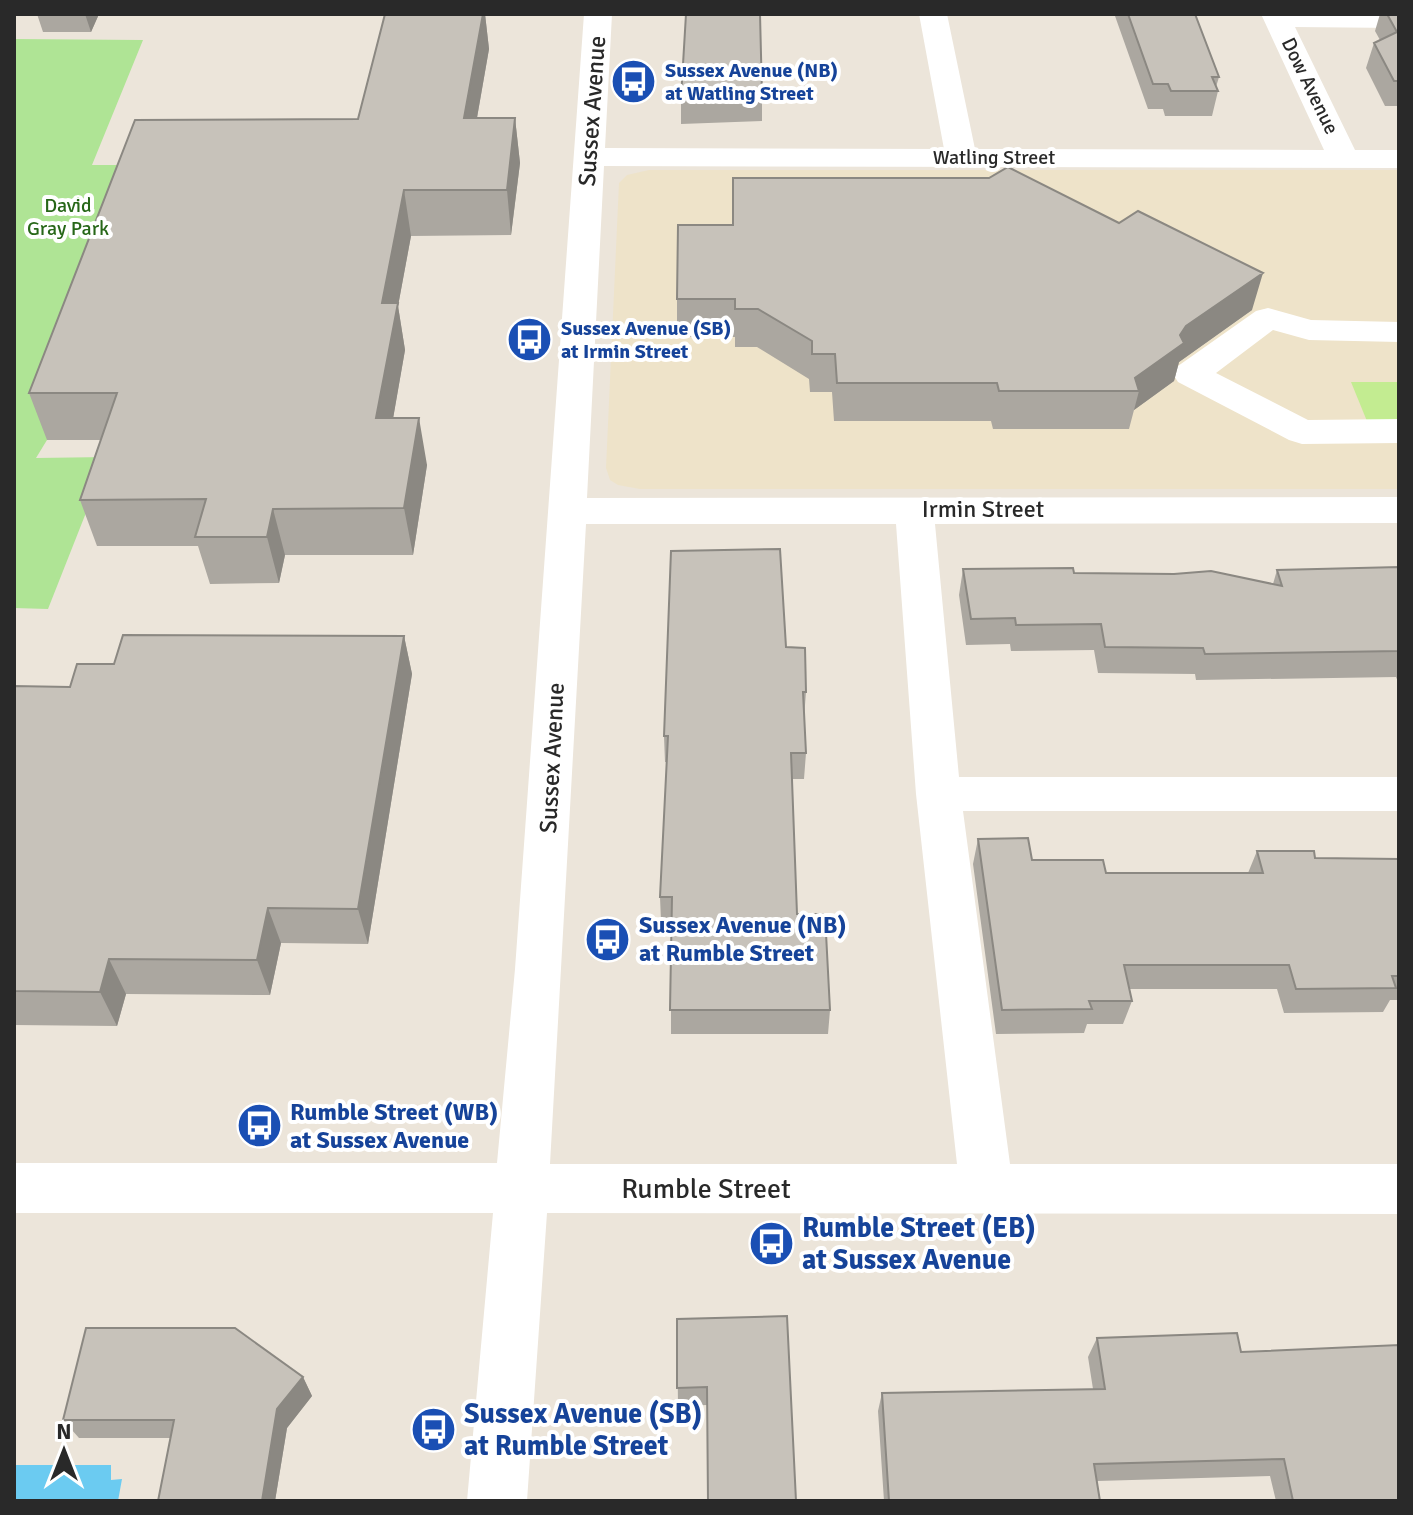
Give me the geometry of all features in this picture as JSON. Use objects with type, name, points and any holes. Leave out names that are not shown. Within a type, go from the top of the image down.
[{"type":"street","name":"Sussex Avenue","points":[[497,1501],[539,969],[598,14]]},
{"type":"street","points":[[933,14],[961,157]]},
{"type":"street","points":[[1276,17],[1399,20]]},
{"type":"street","name":"Dow Avenue","points":[[1276,17],[1344,159]]},
{"type":"street","name":"Watling Street","points":[[588,157],[1399,159]]},
{"type":"street","points":[[1399,332],[1309,330],[1268,318],[1191,374],[1302,432],[1399,431]]},
{"type":"street","points":[[914,509],[938,794],[987,1190]]},
{"type":"street","name":"Irmin Street","points":[[567,511],[1399,510]]},
{"type":"street","points":[[938,794],[1399,794]]},
{"type":"street","name":"Rumble Street","points":[[14,1188],[1399,1189]]},
{"type":"shaded area","points":[[649,170],[1399,170],[1399,489],[640,489],[618,485],[610,480],[606,468],[619,183],[627,175]]},
{"type":"green space","name":"David Gray Park","points":[[14,39],[143,40],[92,165],[147,165],[47,440],[36,458],[108,457],[48,609],[14,608]]},
{"type":"green space","points":[[1351,382],[1399,382],[1399,431],[1371,431]]},
{"type":"water","points":[[14,1465],[111,1465],[111,1480],[122,1479],[118,1501],[14,1501]]},
{"type":"building","points":[[385,14],[483,14],[464,118],[515,118],[507,190],[404,190],[382,303],[398,303],[376,418],[419,418],[404,508],[273,509],[267,537],[195,537],[206,499],[80,500],[117,393],[29,393],[135,120],[358,119]]},
{"type":"building","points":[[686,14],[760,14],[762,95],[681,98]]},
{"type":"building","points":[[1128,14],[1195,14],[1219,77],[1212,77],[1218,91],[1171,91],[1168,84],[1153,84]]},
{"type":"building","points":[[1387,14],[1399,14],[1399,81],[1394,81],[1374,43],[1397,32]]},
{"type":"building","points":[[1008,167],[1119,223],[1138,211],[1263,273],[1186,326],[1180,335],[1184,343],[1135,378],[1139,391],[999,391],[997,383],[837,383],[835,354],[812,354],[812,341],[758,309],[735,309],[735,299],[677,299],[678,225],[733,225],[733,178],[989,178]]},
{"type":"building","points":[[780,549],[786,647],[805,648],[806,692],[803,692],[806,753],[791,753],[797,914],[825,914],[830,1010],[670,1010],[672,897],[660,897],[668,736],[664,736],[671,551]]},
{"type":"building","points":[[1399,567],[1399,651],[1205,654],[1203,648],[1105,647],[1101,624],[1016,625],[1015,618],[971,619],[963,569],[1073,568],[1074,573],[1174,574],[1211,571],[1282,586],[1277,570]]},
{"type":"building","points":[[123,635],[404,636],[358,909],[268,908],[257,960],[109,959],[100,992],[14,991],[14,686],[70,687],[77,664],[114,664]]},
{"type":"building","points":[[1028,838],[1032,860],[1103,860],[1106,873],[1263,873],[1257,851],[1314,851],[1315,858],[1399,859],[1399,976],[1392,976],[1396,988],[1296,989],[1289,965],[1124,965],[1132,1001],[1089,1001],[1092,1009],[1002,1010],[978,839]]},
{"type":"building","points":[[787,1316],[796,1501],[708,1501],[707,1387],[677,1388],[677,1319]]},
{"type":"building","points":[[86,1328],[235,1328],[303,1377],[277,1409],[262,1501],[158,1501],[174,1420],[63,1420]]},
{"type":"building","points":[[1237,1333],[1241,1352],[1399,1345],[1399,1501],[1293,1501],[1284,1459],[1094,1464],[1100,1501],[889,1501],[882,1393],[1105,1389],[1097,1338]]},
{"type":"place","name":"Sussex Avenue (NB) at Watling Street","points":[[634,82]]},
{"type":"place","name":"Sussex Avenue (SB) at Irmin Street","points":[[530,340]]},
{"type":"place","name":"Sussex Avenue (NB) at Rumble Street","points":[[608,939]]},
{"type":"place","name":"Rumble Street (WB) at Sussex Avenue","points":[[259,1126]]},
{"type":"place","name":"Rumble Street (EB) at Sussex Avenue","points":[[771,1244]]},
{"type":"place","name":"Sussex Avenue (SB) at Rumble Street","points":[[433,1430]]}]
